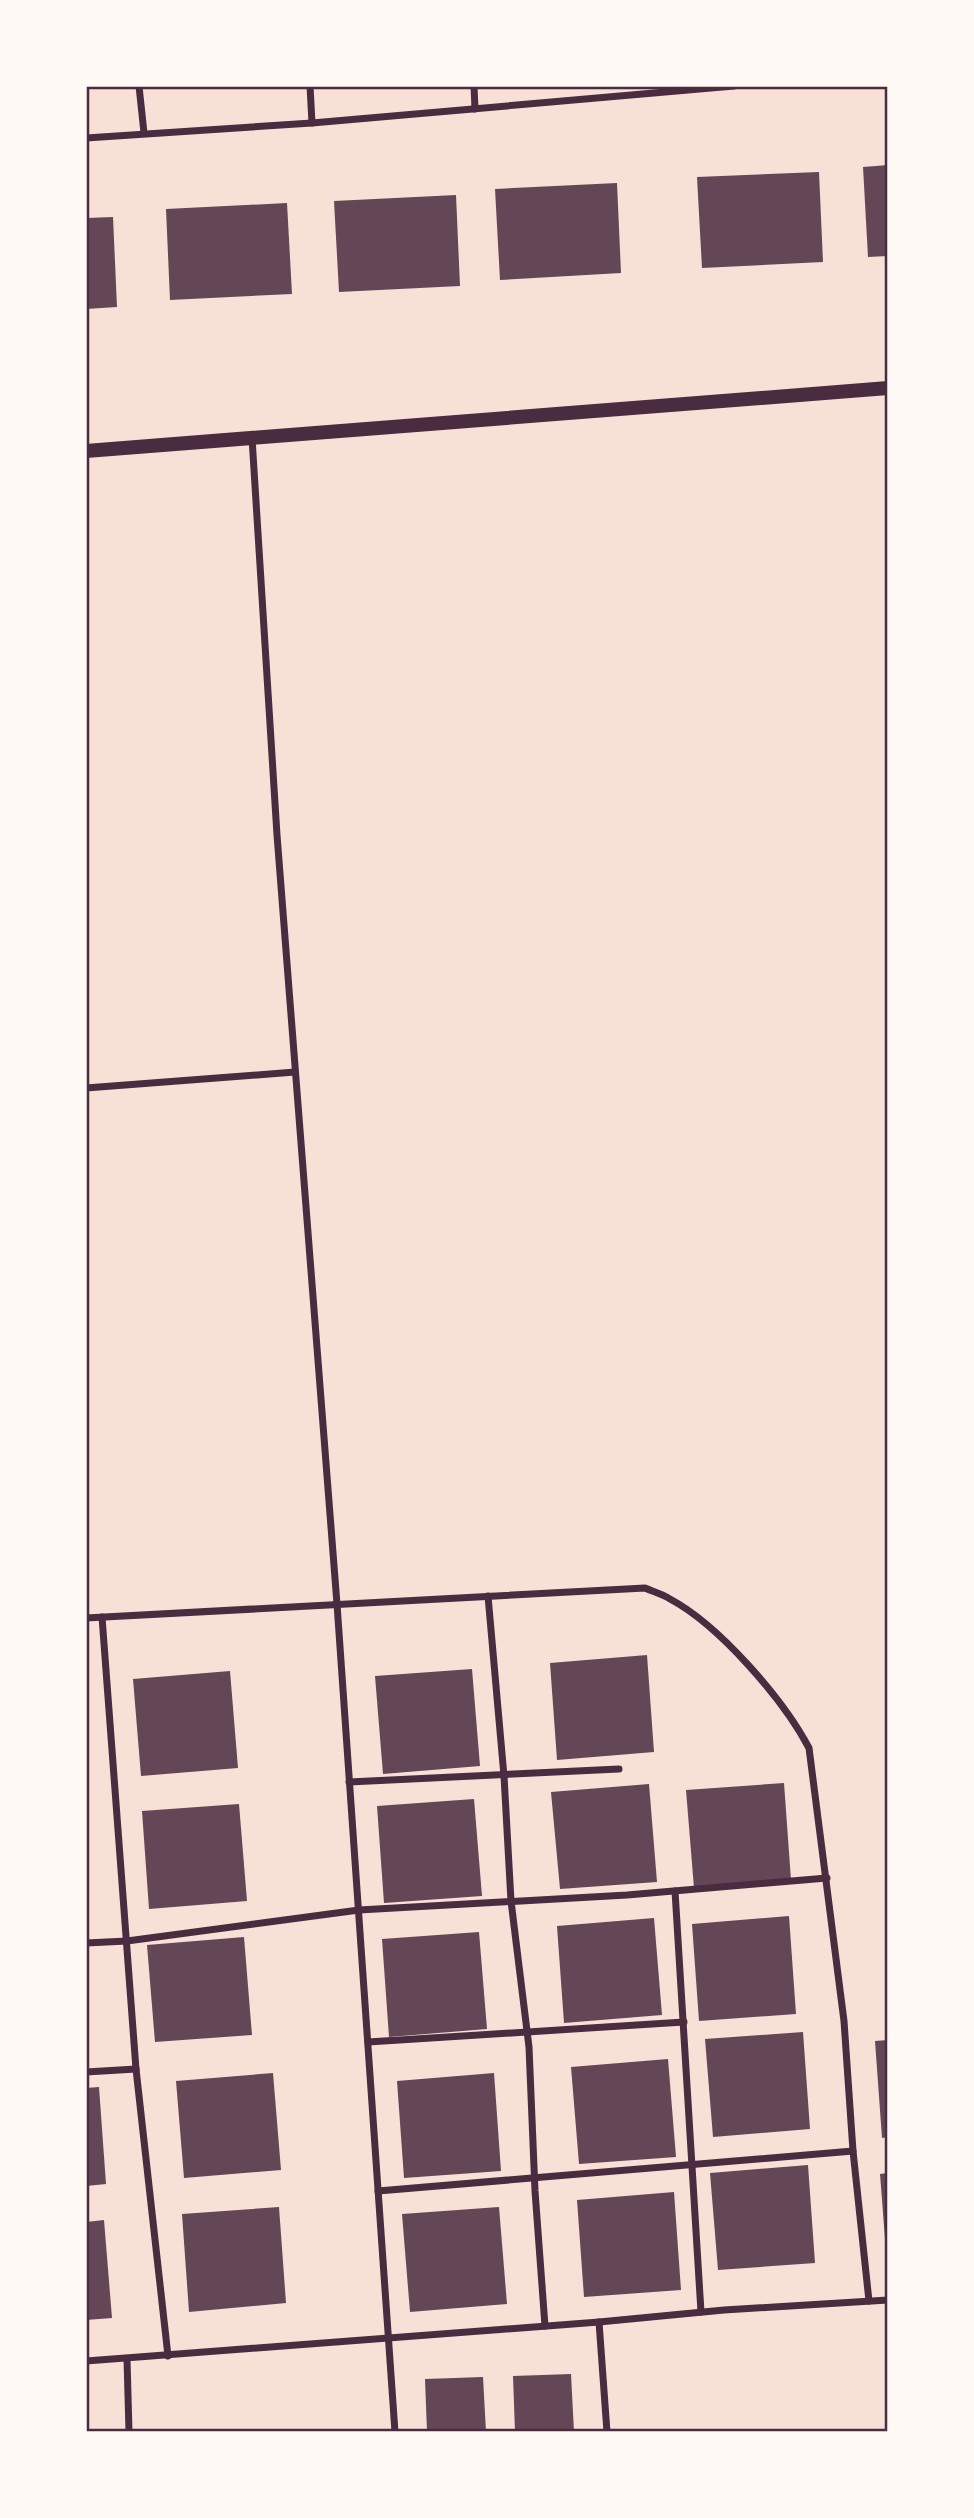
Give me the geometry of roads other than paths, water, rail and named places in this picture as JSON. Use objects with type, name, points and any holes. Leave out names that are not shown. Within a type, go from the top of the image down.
[{"type":"main road","points":[[86,451],[888,388]]},
{"type":"street","points":[[139,86],[144,133]]},
{"type":"street","points":[[310,86],[312,123]]},
{"type":"street","points":[[474,86],[475,109]]},
{"type":"street","points":[[633,86],[634,96]]},
{"type":"street","points":[[86,138],[312,123],[734,86]]},
{"type":"street","points":[[251,438],[395,2432]]},
{"type":"street","points":[[86,1088],[295,1072]]},
{"type":"street","points":[[86,1618],[645,1588],[670,1598],[724,1641],[796,1723],[809,1748],[844,2021],[853,2151],[869,2301]]},
{"type":"street","points":[[488,1596],[505,1776],[511,1902],[527,2032],[545,2326]]},
{"type":"street","points":[[102,1617],[136,2069],[168,2356]]},
{"type":"street","points":[[349,1782],[619,1769]]},
{"type":"street","points":[[86,1943],[127,1941],[359,1910],[675,1891],[827,1878]]},
{"type":"street","points":[[675,1891],[701,2312]]},
{"type":"street","points":[[368,2042],[684,2022]]},
{"type":"street","points":[[86,2072],[136,2069]]},
{"type":"street","points":[[378,2191],[853,2151]]},
{"type":"street","points":[[86,2361],[701,2312],[888,2300]]},
{"type":"street","points":[[599,2322],[607,2432]]},
{"type":"street","points":[[127,2359],[129,2432]]}]
